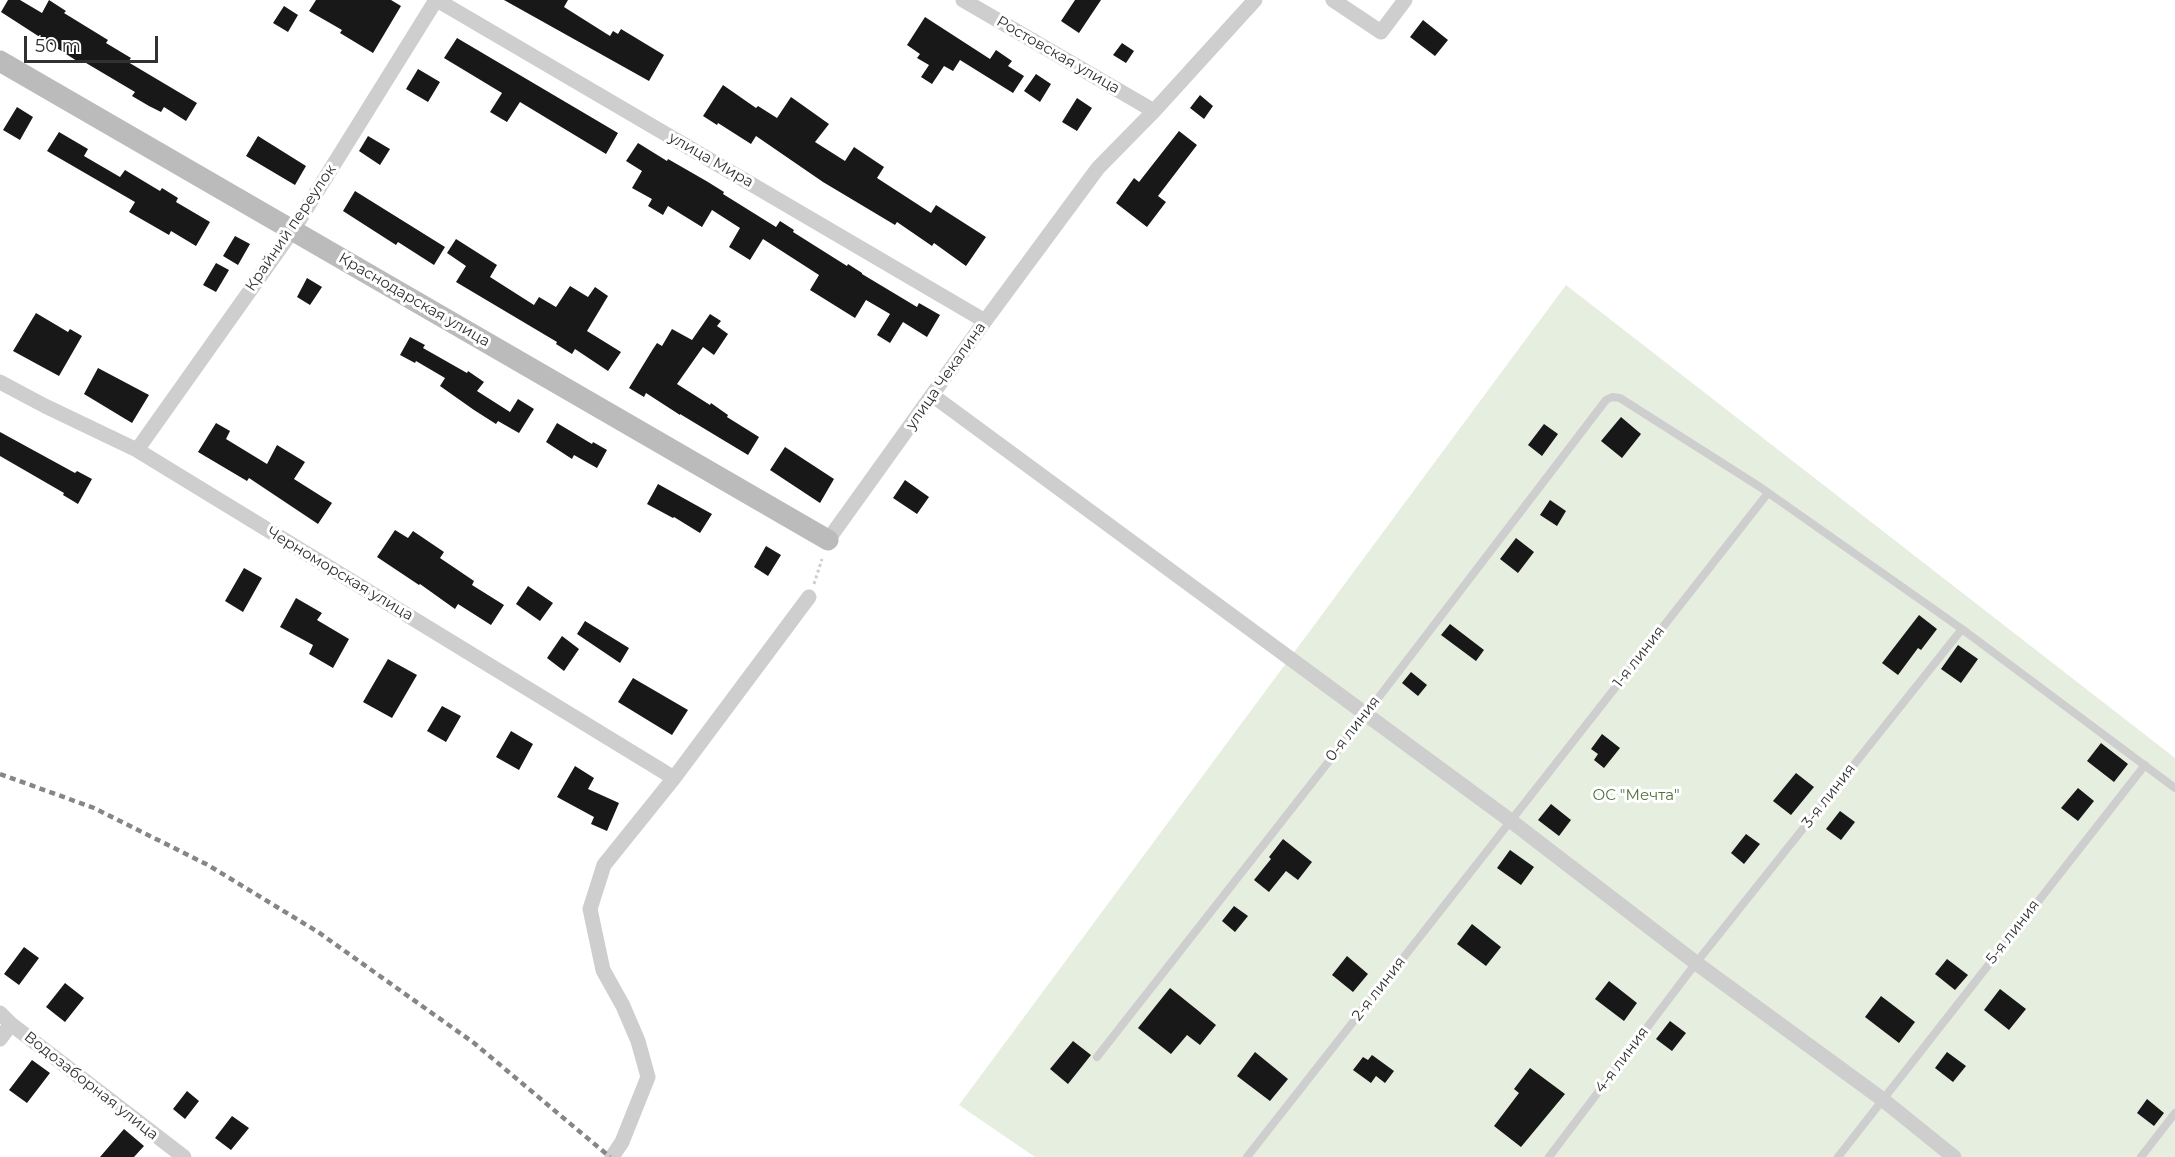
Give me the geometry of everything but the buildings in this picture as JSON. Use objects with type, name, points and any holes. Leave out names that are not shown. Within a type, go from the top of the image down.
[{"type":"street","name":"Крайний переулок","points":[[137,450],[293,230],[436,0]]},
{"type":"street","name":"улица Мира","points":[[436,0],[985,321]]},
{"type":"street","name":"Ростовская улица","points":[[963,0],[1154,111]]},
{"type":"street","name":"улица Чекалина","points":[[828,540],[1098,168],[1154,111],[1255,0]]},
{"type":"street","points":[[1333,0],[1381,32],[1405,0]]},
{"type":"street","name":"Краснодарская улица","points":[[0,61],[828,540]]},
{"type":"street","name":"Черноморская улица","points":[[0,382],[137,450],[674,778]]},
{"type":"street","points":[[932,395],[1511,821],[1696,963],[1882,1099],[1954,1157]]},
{"type":"street","points":[[612,1157],[622,1142],[648,1077],[638,1041],[623,1006],[603,970],[590,909],[604,865],[674,778],[809,597]]},
{"type":"street","points":[[0,1039],[6,1019]]},
{"type":"street","name":"Водозаборная улица","points":[[6,1019],[176,1155]]},
{"type":"lane","name":"0-я линия","points":[[1097,1057],[1366,714],[1606,400],[1612,397],[1620,398],[1768,493]]},
{"type":"lane","points":[[1768,493],[1962,629],[2175,788]]},
{"type":"lane","name":"1-я линия","points":[[1511,821],[1768,493]]},
{"type":"lane","name":"3-я линия","points":[[1696,963],[1962,629]]},
{"type":"lane","name":"5-я линия","points":[[1838,1157],[2145,765]]},
{"type":"lane","name":"2-я линия","points":[[1246,1157],[1511,821]]},
{"type":"lane","name":"4-я линия","points":[[1549,1157],[1696,963]]},
{"type":"lane","points":[[2141,1157],[2175,1113]]},
{"type":"path","points":[[809,597],[828,540]]},
{"type":"green space","name":"ОС \"Мечта\"","points":[[1566,285],[2175,758],[2175,1157],[1035,1157],[959,1105]]},
{"type":"railway","points":[[0,774],[94,808],[208,865],[318,932],[474,1043],[610,1157]]}]
